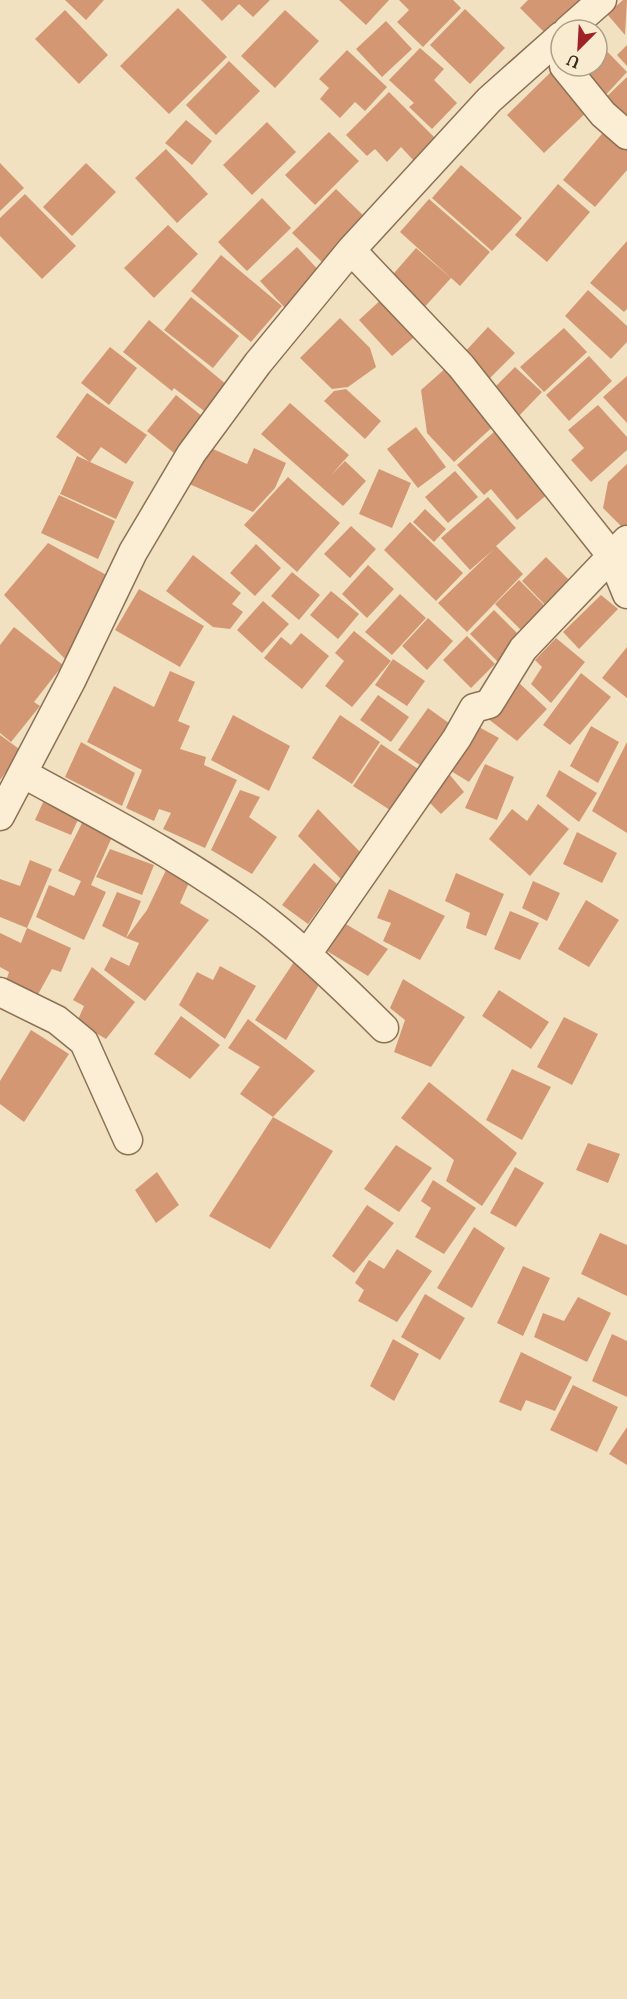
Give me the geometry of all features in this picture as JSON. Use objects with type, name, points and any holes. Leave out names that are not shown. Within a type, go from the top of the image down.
[{"type":"street","points":[[587,18],[602,0]]},
{"type":"street","points":[[0,816],[24,774],[133,552],[191,454],[258,363],[351,250],[489,100],[549,57]]},
{"type":"street","points":[[580,78],[603,114],[627,135]]},
{"type":"street","points":[[351,250],[461,366],[619,547],[627,594]]},
{"type":"street","points":[[307,954],[457,738],[474,708],[489,704],[523,649],[619,547]]},
{"type":"street","points":[[24,774],[141,837],[265,919],[307,954],[384,1028]]},
{"type":"street","points":[[0,992],[57,1020],[84,1042],[128,1140]]},
{"type":"building","points":[[65,0],[104,0],[86,20]]},
{"type":"building","points":[[201,0],[270,0],[253,17],[239,4],[222,21]]},
{"type":"building","points":[[339,0],[389,0],[366,25]]},
{"type":"building","points":[[399,0],[453,0],[461,8],[423,47],[397,22],[409,10]]},
{"type":"building","points":[[528,0],[584,0],[566,18],[549,18],[548,36],[520,8]]},
{"type":"building","points":[[623,0],[627,0],[625,35],[607,14]]},
{"type":"building","points":[[178,8],[227,57],[169,114],[120,66]]},
{"type":"building","points":[[465,9],[505,48],[470,84],[430,45]]},
{"type":"building","points":[[65,10],[108,55],[79,84],[35,39]]},
{"type":"building","points":[[285,10],[319,41],[275,88],[241,56]]},
{"type":"building","points":[[386,21],[412,49],[382,77],[356,49]]},
{"type":"building","points":[[627,45],[627,66],[617,55]]},
{"type":"building","points":[[420,48],[444,69],[434,80],[457,103],[432,129],[409,107],[414,103],[389,80]]},
{"type":"building","points":[[347,50],[387,87],[365,111],[355,102],[340,118],[320,99],[329,88],[319,79]]},
{"type":"building","points":[[609,53],[627,72],[601,100],[583,78],[609,78]]},
{"type":"building","points":[[229,61],[260,91],[216,135],[186,105]]},
{"type":"building","points":[[549,74],[549,78],[561,78],[591,108],[544,153],[507,115]]},
{"type":"building","points":[[627,77],[627,129],[601,102]]},
{"type":"building","points":[[389,92],[437,140],[415,162],[401,147],[387,162],[375,149],[367,156],[346,135]]},
{"type":"building","points":[[186,120],[212,141],[192,165],[165,143]]},
{"type":"building","points":[[267,122],[296,152],[252,195],[223,165]]},
{"type":"building","points":[[606,129],[627,147],[627,170],[595,207],[563,180]]},
{"type":"building","points":[[329,132],[359,161],[315,205],[285,175]]},
{"type":"building","points":[[166,149],[208,194],[177,223],[135,178]]},
{"type":"building","points":[[0,163],[24,188],[0,211]]},
{"type":"building","points":[[86,163],[116,192],[72,236],[43,207]]},
{"type":"building","points":[[461,165],[522,218],[492,251],[432,198]]},
{"type":"building","points":[[558,184],[590,212],[547,262],[515,235]]},
{"type":"building","points":[[336,189],[366,218],[322,262],[292,233]]},
{"type":"building","points":[[25,194],[76,246],[42,279],[0,236],[0,218]]},
{"type":"building","points":[[262,198],[291,228],[247,271],[218,242]]},
{"type":"building","points":[[429,199],[490,252],[460,286],[400,232]]},
{"type":"building","points":[[168,225],[198,254],[154,298],[124,268]]},
{"type":"building","points":[[627,241],[627,309],[624,312],[590,283]]},
{"type":"building","points":[[297,247],[323,275],[286,309],[260,281]]},
{"type":"building","points":[[416,248],[451,278],[421,311],[388,280]]},
{"type":"building","points":[[221,255],[282,306],[251,342],[191,291]]},
{"type":"building","points":[[588,290],[627,326],[627,342],[611,359],[565,316]]},
{"type":"building","points":[[385,296],[419,333],[392,356],[359,320]]},
{"type":"building","points":[[191,297],[239,336],[213,368],[164,330]]},
{"type":"building","points":[[340,318],[370,348],[376,367],[348,387],[332,389],[300,358]]},
{"type":"building","points":[[149,320],[233,390],[212,417],[174,388],[172,391],[123,352]]},
{"type":"building","points":[[488,327],[515,353],[488,380],[462,355]]},
{"type":"building","points":[[564,328],[587,352],[544,392],[520,367]]},
{"type":"building","points":[[110,347],[137,368],[109,405],[81,383]]},
{"type":"building","points":[[589,356],[612,381],[569,421],[546,395]]},
{"type":"building","points":[[447,367],[498,422],[454,462],[427,433],[421,390]]},
{"type":"building","points":[[515,367],[542,392],[515,420],[488,394]]},
{"type":"building","points":[[627,376],[627,423],[603,397]]},
{"type":"building","points":[[346,389],[381,421],[365,439],[324,401],[334,391]]},
{"type":"building","points":[[87,393],[147,435],[126,464],[101,447],[90,462],[56,437]]},
{"type":"building","points":[[176,395],[203,417],[174,453],[147,431]]},
{"type":"building","points":[[290,403],[349,455],[331,475],[345,461],[366,481],[343,506],[261,434]]},
{"type":"building","points":[[598,405],[627,437],[627,450],[591,482],[571,460],[584,448],[568,430]]},
{"type":"building","points":[[416,427],[446,467],[418,488],[387,449]]},
{"type":"building","points":[[495,431],[549,493],[517,520],[491,489],[484,495],[457,465]]},
{"type":"building","points":[[204,445],[247,464],[254,448],[286,463],[275,488],[253,512],[187,483]]},
{"type":"building","points":[[77,456],[134,482],[116,519],[60,494]]},
{"type":"building","points":[[627,464],[627,532],[603,508],[608,482]]},
{"type":"building","points":[[379,469],[411,483],[392,528],[359,514]]},
{"type":"building","points":[[455,471],[478,497],[448,523],[425,497]]},
{"type":"building","points":[[288,477],[340,523],[297,572],[244,525]]},
{"type":"building","points":[[59,495],[115,521],[98,559],[41,533]]},
{"type":"building","points":[[488,497],[516,528],[496,546],[523,574],[467,632],[438,603],[494,549],[470,570],[441,538]]},
{"type":"building","points":[[425,509],[446,529],[434,542],[413,522]]},
{"type":"building","points":[[410,522],[463,573],[436,601],[384,550]]},
{"type":"building","points":[[351,526],[376,549],[350,578],[324,554]]},
{"type":"building","points":[[48,543],[110,577],[65,659],[4,595]]},
{"type":"building","points":[[256,544],[281,568],[255,596],[230,573]]},
{"type":"building","points":[[193,555],[241,593],[232,604],[243,612],[230,629],[213,627],[166,591]]},
{"type":"building","points":[[546,557],[574,585],[549,609],[522,581]]},
{"type":"building","points":[[368,565],[394,589],[367,618],[342,594]]},
{"type":"building","points":[[292,572],[320,595],[299,620],[271,596]]},
{"type":"building","points":[[519,580],[547,608],[523,632],[495,604]]},
{"type":"building","points":[[139,589],[204,626],[180,667],[115,630]]},
{"type":"building","points":[[331,591],[359,614],[338,639],[310,615]]},
{"type":"building","points":[[400,594],[426,618],[392,655],[365,632]]},
{"type":"building","points":[[601,595],[618,609],[579,649],[563,632]]},
{"type":"building","points":[[263,601],[289,624],[262,653],[237,630]]},
{"type":"building","points":[[494,610],[522,638],[498,662],[470,634]]},
{"type":"building","points":[[428,618],[453,641],[427,670],[402,646]]},
{"type":"building","points":[[14,627],[63,665],[34,702],[40,706],[11,742],[0,733],[0,645]]},
{"type":"building","points":[[354,631],[391,661],[352,707],[325,686],[344,661],[335,653]]},
{"type":"building","points":[[301,633],[329,656],[302,689],[264,658],[281,637],[291,645]]},
{"type":"building","points":[[467,636],[495,664],[471,688],[443,660]]},
{"type":"building","points":[[556,638],[585,662],[551,703],[531,684],[542,667],[535,660]]},
{"type":"building","points":[[627,647],[627,698],[602,678]]},
{"type":"building","points":[[393,659],[425,681],[407,706],[375,685]]},
{"type":"building","points":[[170,671],[195,682],[178,721],[190,726],[180,749],[206,757],[204,765],[237,780],[205,848],[163,829],[171,813],[159,809],[154,821],[126,808],[142,770],[87,742],[114,686],[154,707]]},
{"type":"building","points":[[581,673],[611,697],[570,745],[543,725]]},
{"type":"building","points":[[517,681],[547,709],[517,741],[487,718]]},
{"type":"building","points":[[378,695],[409,717],[391,742],[360,720]]},
{"type":"building","points":[[428,708],[457,729],[427,770],[398,750]]},
{"type":"building","points":[[233,715],[290,746],[269,791],[211,760]]},
{"type":"building","points":[[340,715],[380,742],[352,784],[312,758]]},
{"type":"building","points":[[477,726],[499,738],[469,782],[451,771]]},
{"type":"building","points":[[591,726],[619,742],[598,783],[570,766]]},
{"type":"building","points":[[0,735],[22,751],[0,780]]},
{"type":"building","points":[[81,742],[135,773],[122,806],[65,777]]},
{"type":"building","points":[[627,742],[627,833],[592,811]]},
{"type":"building","points":[[381,744],[421,771],[393,812],[353,786]]},
{"type":"building","points":[[485,764],[514,777],[497,820],[465,808]]},
{"type":"building","points":[[559,770],[597,793],[579,822],[546,796]]},
{"type":"building","points":[[450,775],[464,792],[441,814],[426,799]]},
{"type":"building","points":[[240,790],[260,797],[249,817],[277,837],[252,874],[211,850]]},
{"type":"building","points":[[45,798],[81,813],[71,835],[35,820]]},
{"type":"building","points":[[538,804],[569,829],[530,876],[489,839],[512,809],[527,821]]},
{"type":"building","points":[[318,809],[364,856],[345,883],[298,836]]},
{"type":"building","points":[[86,815],[115,830],[91,885],[106,892],[84,940],[36,917],[49,885],[74,896],[81,881],[58,871]]},
{"type":"building","points":[[577,832],[617,853],[602,883],[563,864]]},
{"type":"building","points":[[110,849],[154,865],[142,895],[96,877]]},
{"type":"building","points":[[30,860],[52,869],[27,928],[0,917],[0,879],[20,886]]},
{"type":"building","points":[[314,863],[337,884],[308,924],[282,905]]},
{"type":"building","points":[[168,866],[191,878],[180,903],[209,920],[145,1001],[104,970],[111,957],[129,966],[139,943],[126,938],[147,910]]},
{"type":"building","points":[[456,873],[504,894],[486,936],[466,928],[470,913],[445,901]]},
{"type":"building","points":[[533,881],[560,893],[547,921],[522,908]]},
{"type":"building","points":[[389,889],[445,916],[420,960],[383,941],[391,923],[377,918]]},
{"type":"building","points":[[117,892],[141,901],[126,938],[102,926]]},
{"type":"building","points":[[586,900],[619,920],[589,967],[558,949]]},
{"type":"building","points":[[510,911],[539,923],[520,960],[494,949]]},
{"type":"building","points":[[344,923],[388,949],[368,976],[327,951]]},
{"type":"building","points":[[27,928],[71,948],[61,972],[52,969],[36,998],[5,984],[9,972],[0,967],[0,933],[21,943]]},
{"type":"building","points":[[298,956],[323,978],[286,1040],[255,1020]]},
{"type":"building","points":[[220,966],[256,986],[225,1039],[179,1005],[197,972],[213,980]]},
{"type":"building","points":[[92,967],[135,1002],[106,1039],[77,1022],[84,1006],[73,1000]]},
{"type":"building","points":[[403,979],[465,1017],[431,1067],[394,1052],[405,1020],[390,1008]]},
{"type":"building","points":[[499,990],[549,1022],[531,1049],[482,1016]]},
{"type":"building","points":[[181,1016],[220,1045],[190,1079],[154,1054]]},
{"type":"building","points":[[564,1017],[598,1034],[572,1085],[537,1067]]},
{"type":"building","points":[[248,1019],[315,1071],[273,1117],[240,1094],[260,1067],[228,1048]]},
{"type":"building","points":[[31,1030],[69,1054],[24,1122],[0,1104],[0,1081]]},
{"type":"building","points":[[512,1069],[551,1087],[522,1140],[486,1120]]},
{"type":"building","points":[[429,1082],[517,1153],[482,1206],[446,1181],[454,1160],[401,1118]]},
{"type":"building","points":[[273,1117],[333,1151],[270,1249],[209,1216]]},
{"type":"building","points":[[588,1143],[620,1154],[608,1183],[576,1170]]},
{"type":"building","points":[[396,1145],[432,1168],[399,1212],[364,1189]]},
{"type":"building","points":[[515,1167],[544,1183],[516,1227],[490,1213]]},
{"type":"building","points":[[157,1172],[179,1205],[156,1223],[135,1190]]},
{"type":"building","points":[[433,1180],[476,1208],[444,1254],[415,1237],[431,1208],[421,1201]]},
{"type":"building","points":[[367,1205],[394,1223],[354,1273],[332,1256]]},
{"type":"building","points":[[474,1227],[505,1248],[472,1308],[437,1288]]},
{"type":"building","points":[[600,1233],[627,1245],[627,1296],[581,1274]]},
{"type":"building","points":[[397,1249],[432,1271],[397,1322],[358,1301],[364,1290],[355,1283],[369,1260],[384,1269]]},
{"type":"building","points":[[523,1266],[550,1278],[523,1336],[497,1323]]},
{"type":"building","points":[[425,1294],[465,1318],[440,1360],[401,1337]]},
{"type":"building","points":[[578,1297],[611,1313],[587,1362],[534,1337],[543,1313],[564,1321]]},
{"type":"building","points":[[612,1334],[627,1341],[627,1397],[592,1381]]},
{"type":"building","points":[[393,1339],[419,1354],[394,1401],[370,1386]]},
{"type":"building","points":[[521,1352],[572,1377],[555,1411],[526,1400],[521,1411],[499,1402]]},
{"type":"building","points":[[573,1385],[618,1407],[597,1452],[550,1430]]},
{"type":"building","points":[[627,1427],[627,1465],[609,1454]]}]
